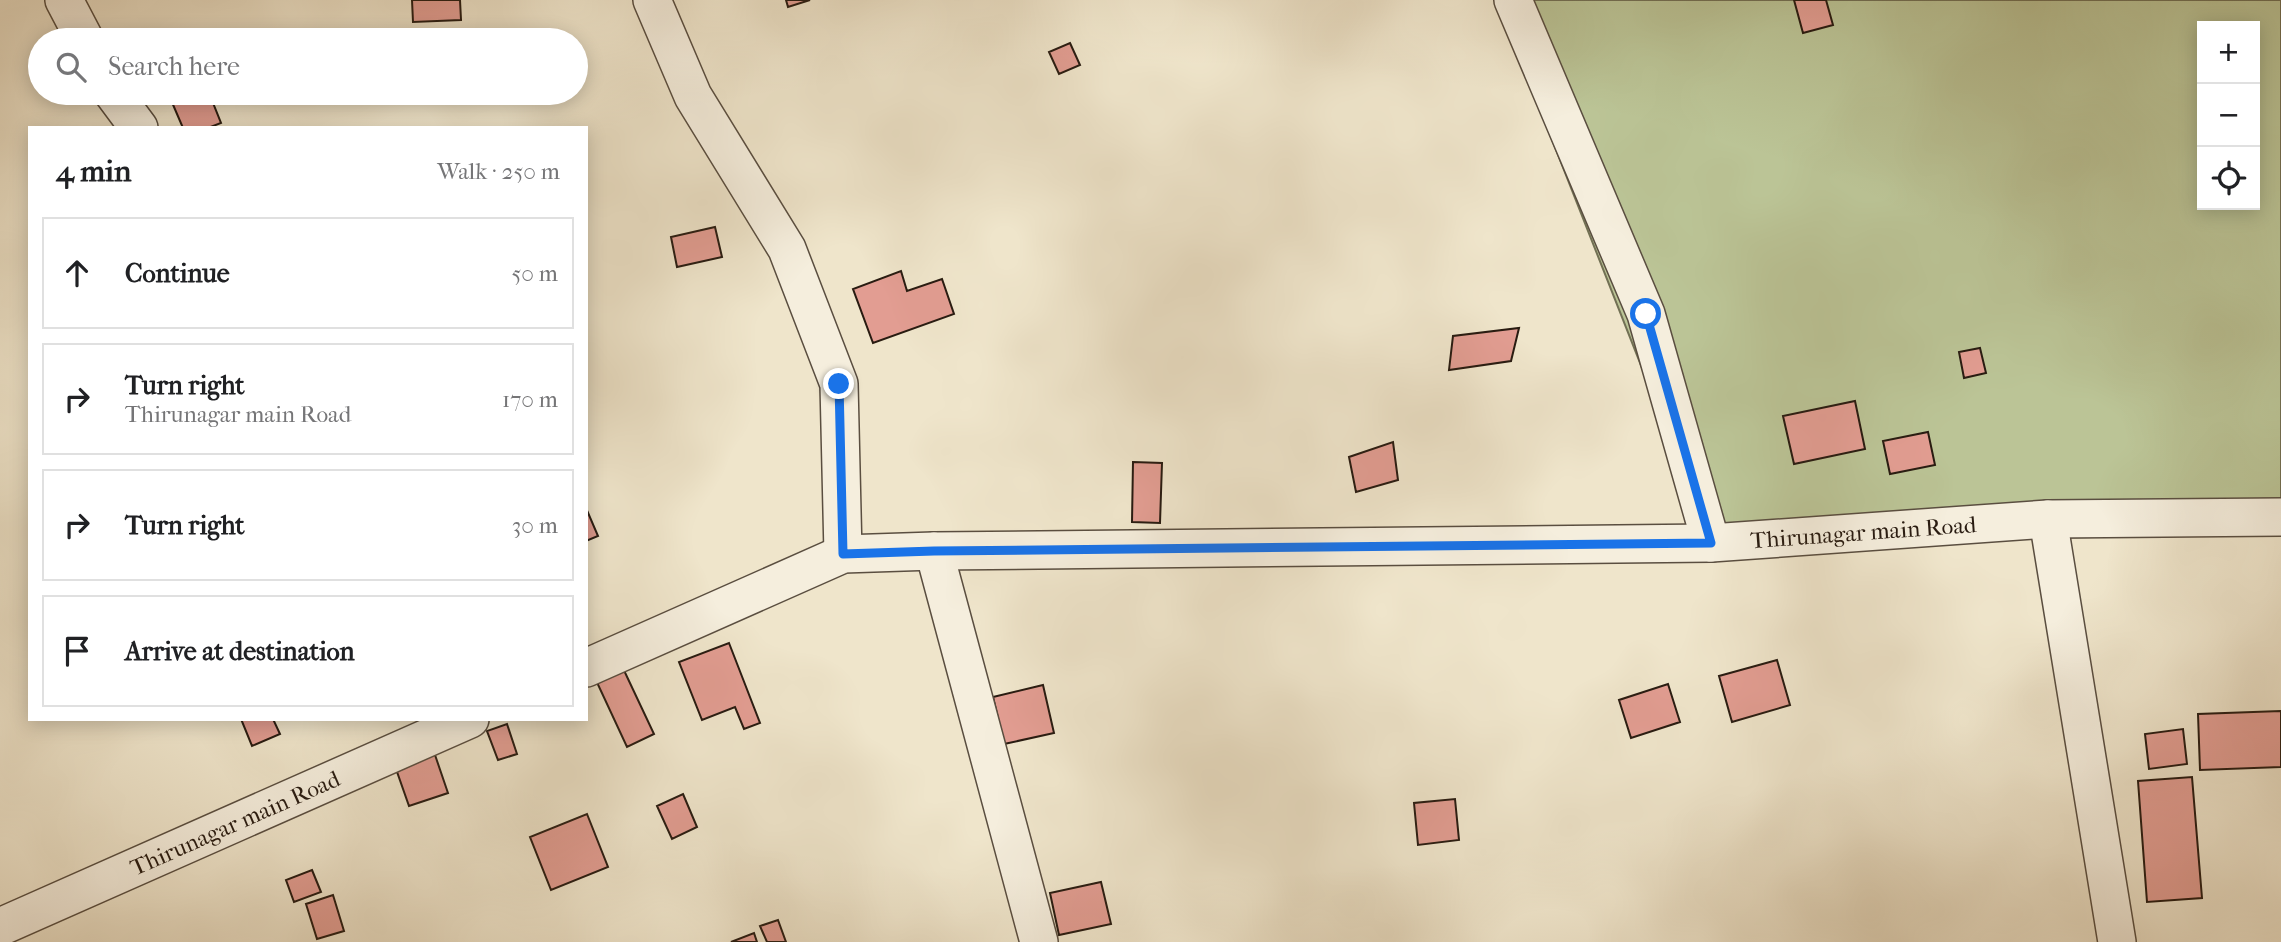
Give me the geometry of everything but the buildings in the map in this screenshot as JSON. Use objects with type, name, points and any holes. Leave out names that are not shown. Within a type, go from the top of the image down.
[{"type":"street","points":[[64,0],[79,28]]},
{"type":"street","points":[[652,0],[693,96],[787,249],[839,384],[843,554]]},
{"type":"street","points":[[1513,0],[1646,314],[1711,543]]},
{"type":"street","points":[[122,105],[138,126]]},
{"type":"street","name":"Thirunagar main Road","points":[[588,667],[843,554],[1711,543],[2048,519],[2281,517]]},
{"type":"street","points":[[2048,519],[2117,942]]},
{"type":"street","points":[[934,551],[1039,942]]},
{"type":"street","name":"Thirunagar main Road","points":[[0,927],[447,724]]},
{"type":"green space","points":[[1497,0],[2281,0],[2281,534],[1711,543]]},
{"type":"route","points":[[839,384],[843,554],[1711,543],[1646,314]]}]
